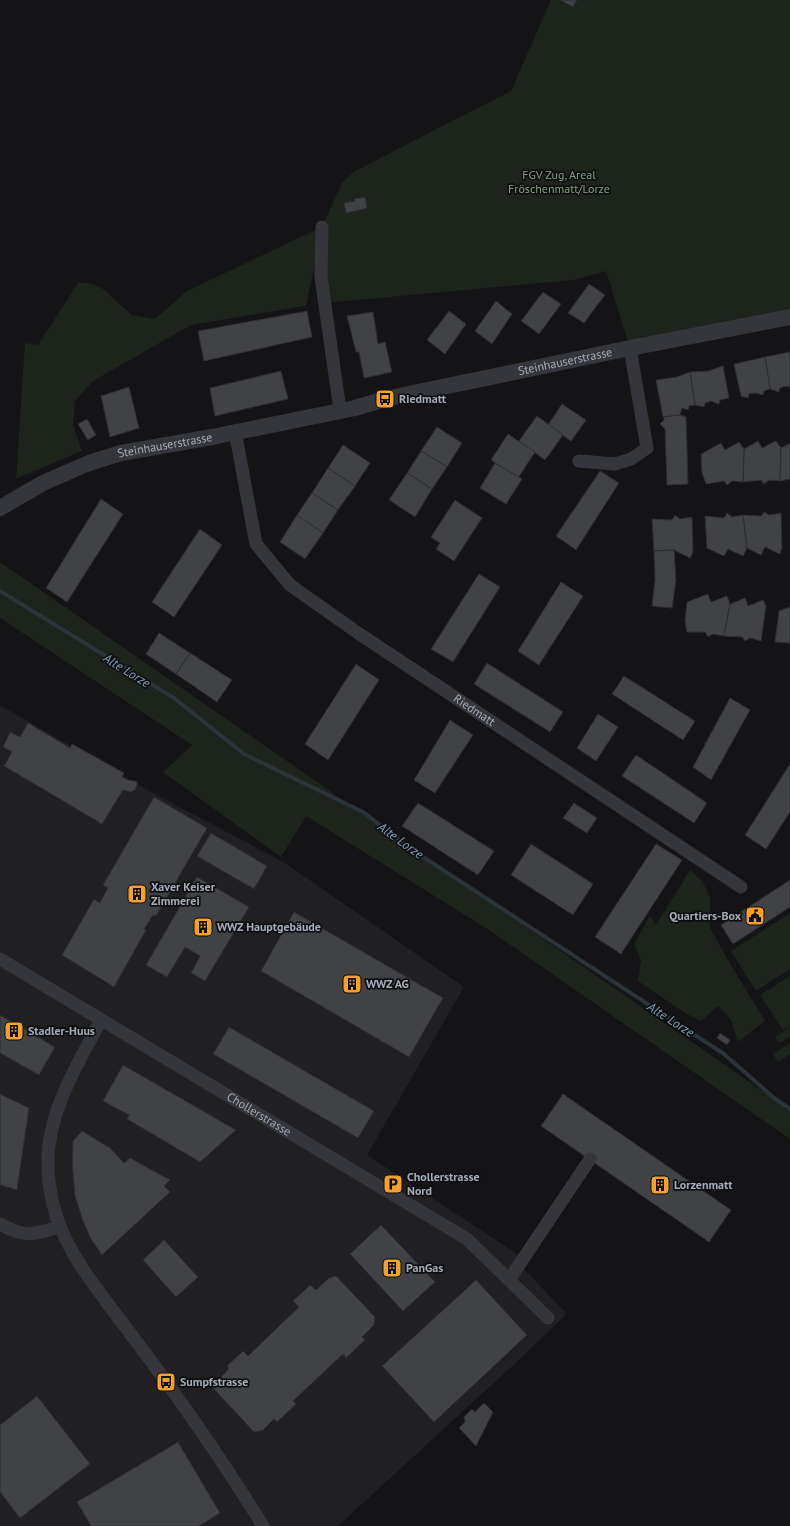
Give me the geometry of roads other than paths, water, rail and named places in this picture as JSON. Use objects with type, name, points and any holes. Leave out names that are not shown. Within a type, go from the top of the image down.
[{"type":"street","points":[[322,227],[321,277],[340,410]]},
{"type":"street","name":"Steinhauserstrasse","points":[[0,508],[43,483],[89,463],[121,453],[212,437],[630,348],[790,317]]},
{"type":"street","points":[[580,461],[615,464],[631,459],[647,448],[630,348]]},
{"type":"street","name":"Riedmatt","points":[[235,431],[256,544],[290,585],[371,641],[741,887]]},
{"type":"street","name":"Chollerstrasse","points":[[0,959],[467,1239],[548,1318]]},
{"type":"street","points":[[102,1020],[62,1097],[54,1118],[50,1136],[48,1161],[51,1202],[59,1227],[69,1248],[84,1271],[197,1425],[226,1467],[263,1526]]},
{"type":"street","points":[[509,1280],[590,1159]]},
{"type":"street","points":[[0,1224],[14,1232],[26,1234],[40,1233],[59,1227]]},
{"type":"waterway","name":"Alte Lorze","points":[[0,591],[174,698],[244,754],[363,812],[417,853],[724,1054],[774,1098],[790,1109]]},
{"type":"place","name":"Riedmatt","points":[[385,399]]},
{"type":"place","name":"Xaver Keiser Zimmerei","points":[[137,894]]},
{"type":"place","name":"Quartiers-Box","points":[[755,916]]},
{"type":"place","name":"WWZ Hauptgebäude","points":[[203,927]]},
{"type":"place","name":"WWZ AG","points":[[352,984]]},
{"type":"place","name":"Stadler-Huus","points":[[14,1031]]},
{"type":"place","name":"Chollerstrasse Nord","points":[[393,1184]]},
{"type":"place","name":"Lorzenmatt","points":[[660,1185]]},
{"type":"place","name":"PanGas","points":[[392,1268]]},
{"type":"place","name":"Sumpfstrasse","points":[[166,1382]]},
{"type":"park label","name":"FGV Zug, Areal Fröschenmatt/Lorze","points":[[559,182]]}]
